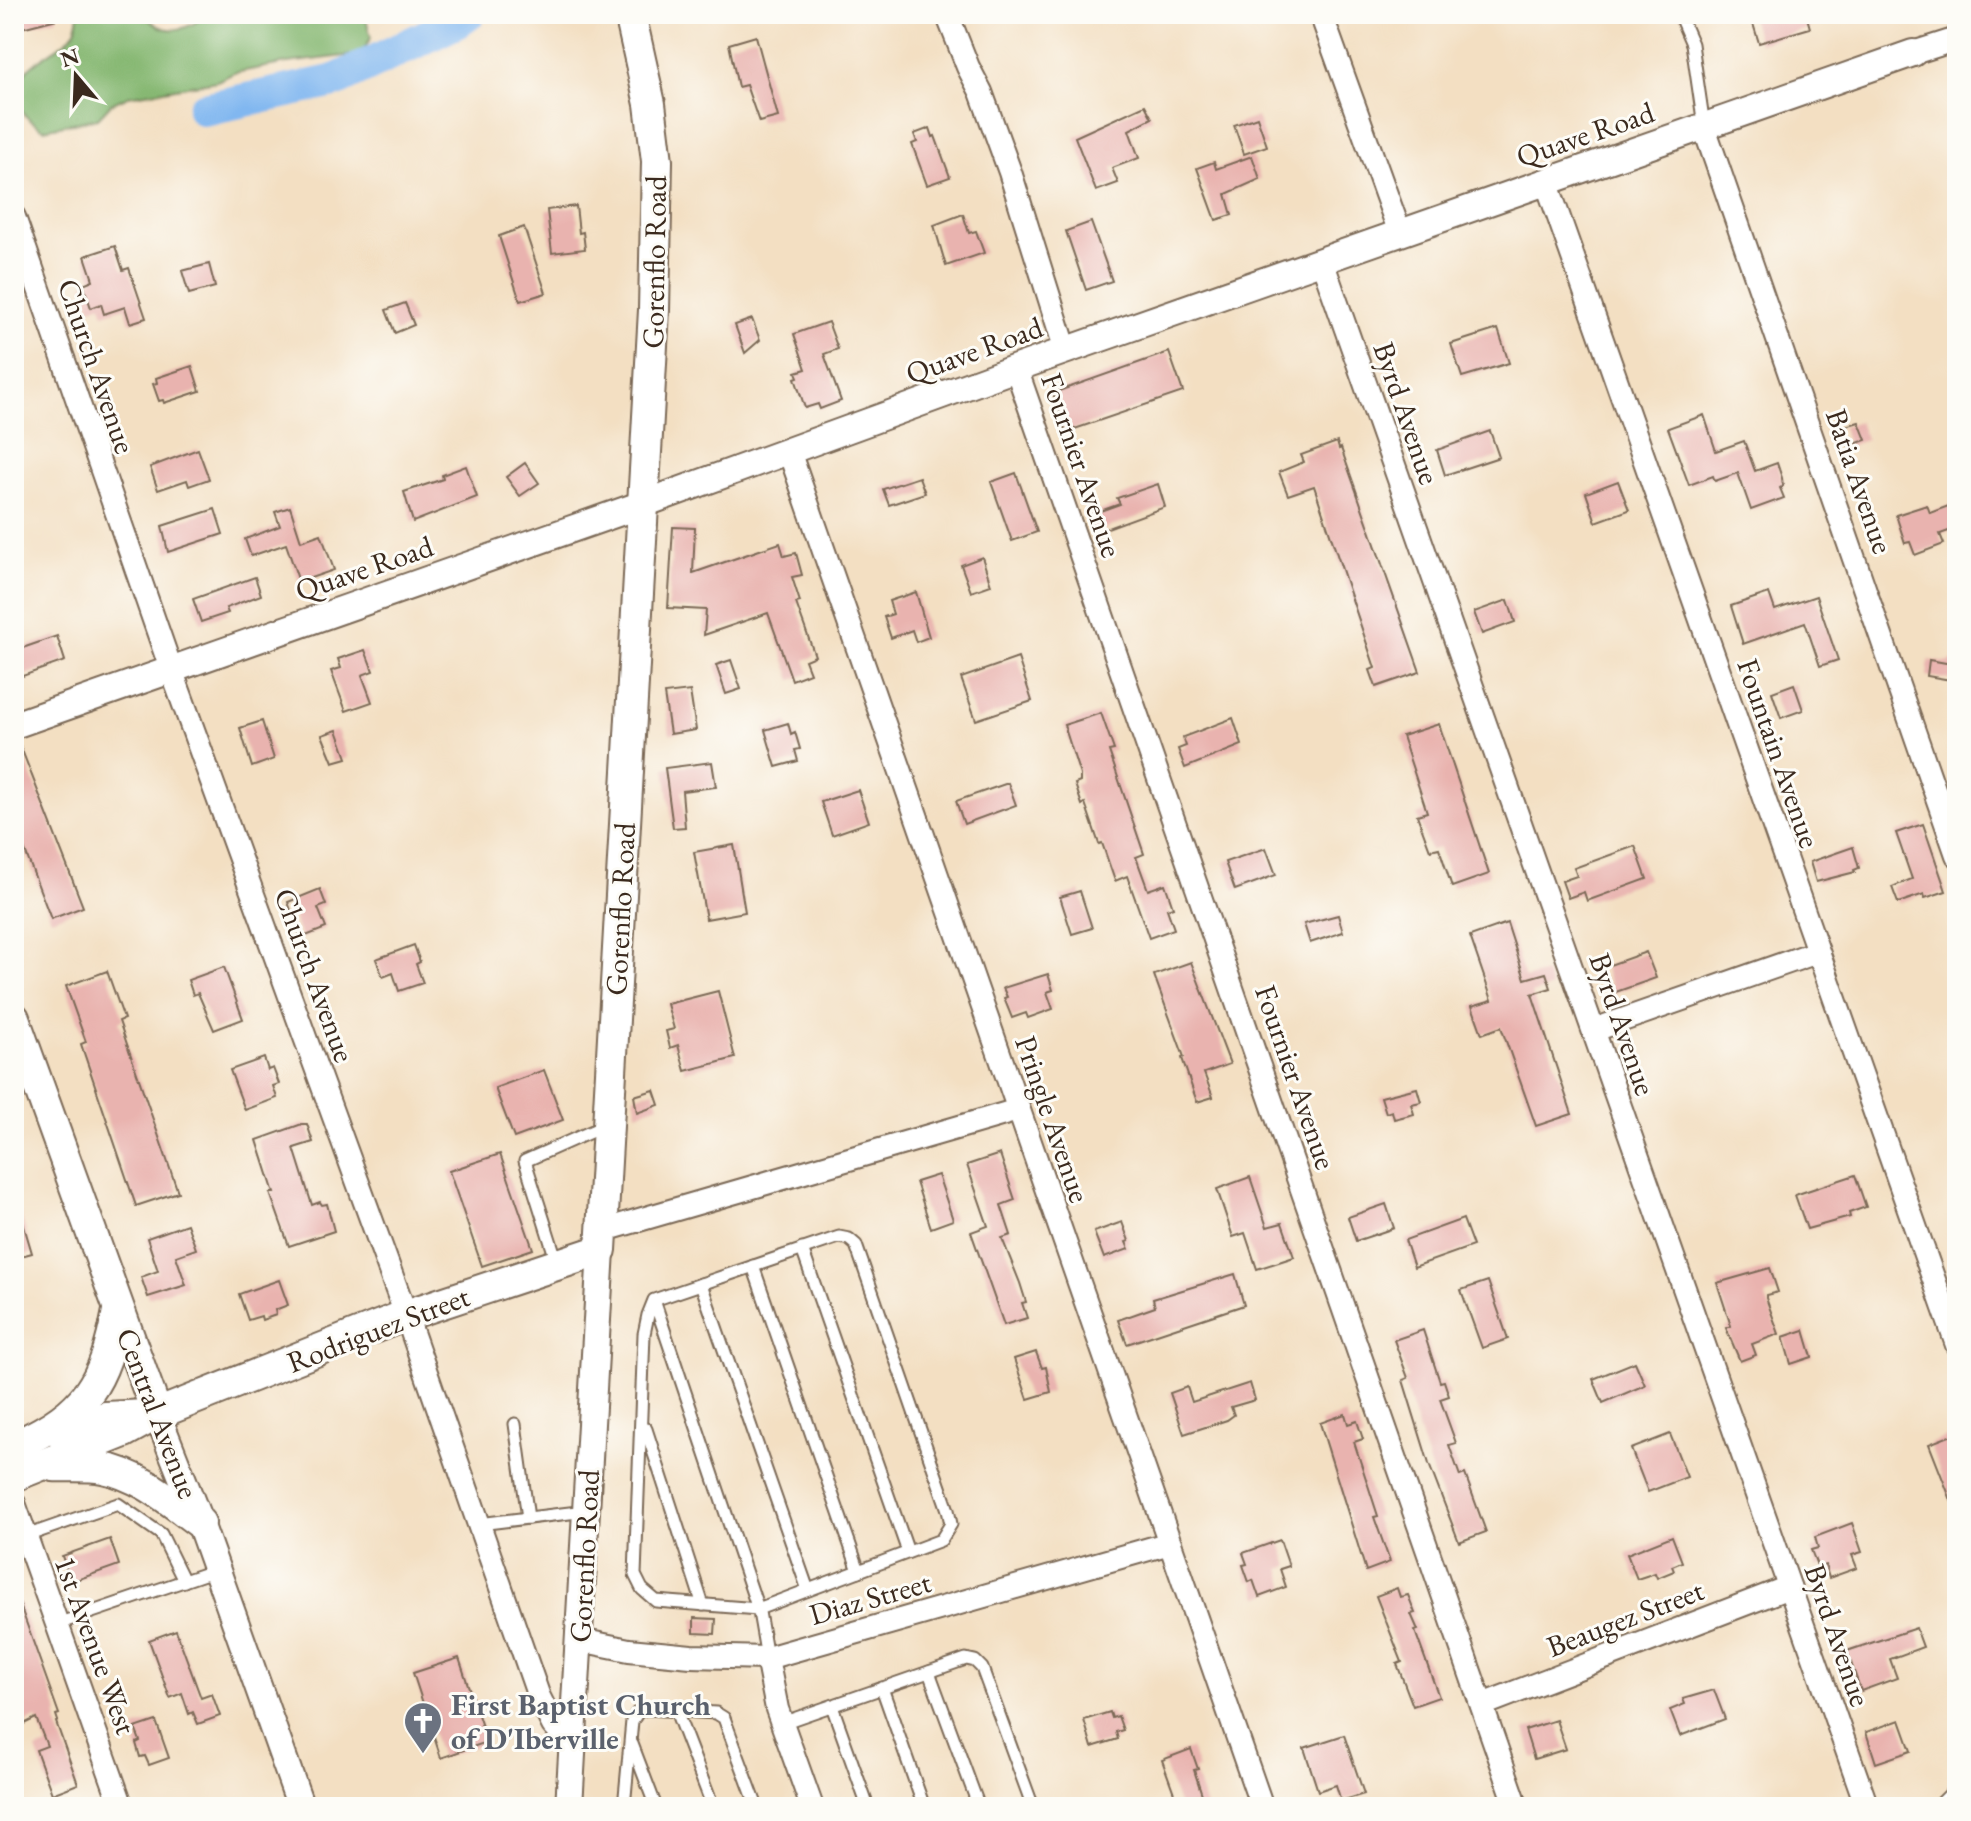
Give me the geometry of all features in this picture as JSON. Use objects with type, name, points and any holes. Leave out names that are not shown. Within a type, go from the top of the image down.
[{"type":"main road","name":"Gorenflo Road","points":[[601,1241],[654,326],[657,161],[650,104],[630,14]]},
{"type":"main road","name":"Central Avenue","points":[[14,1018],[157,1414]]},
{"type":"main road","name":"Rodriguez Street","points":[[22,1458],[105,1417],[157,1414],[406,1315],[558,1264],[601,1241]]},
{"type":"main road","points":[[22,1458],[80,1406],[96,1382],[110,1351],[118,1309]]},
{"type":"main road","points":[[22,1458],[121,1472],[144,1483],[200,1523]]},
{"type":"street","name":"Fournier Avenue","points":[[947,14],[962,55],[981,92],[1005,159],[1066,351]]},
{"type":"street","points":[[1321,14],[1400,233]]},
{"type":"street","name":"Quave Road","points":[[14,725],[643,504],[1016,368],[1957,39]]},
{"type":"street","name":"Batia Avenue","points":[[1704,127],[1957,855]]},
{"type":"street","name":"Fountain Avenue","points":[[1546,181],[1957,1345]]},
{"type":"street","name":"Church Avenue","points":[[14,217],[171,669],[406,1315],[539,1697],[553,1725],[573,1747]]},
{"type":"street","name":"Byrd Avenue","points":[[1322,261],[1867,1807]]},
{"type":"street","name":"Fournier Avenue","points":[[1016,368],[1517,1807]]},
{"type":"street","name":"Pringle Avenue","points":[[789,451],[1262,1807]]},
{"type":"street","points":[[1594,1030],[1817,952]]},
{"type":"street","name":"Rodriguez Street","points":[[601,1241],[1018,1110]]},
{"type":"street","name":"Gorenflo Road","points":[[569,1807],[601,1241]]},
{"type":"street","name":"Central Avenue","points":[[157,1414],[200,1523],[301,1807]]},
{"type":"street","name":"1st Avenue West","points":[[14,1503],[122,1807]]},
{"type":"street","name":"Diaz Street","points":[[580,1640],[629,1650],[691,1656],[767,1658],[1170,1543]]},
{"type":"street","name":"Beaugez Street","points":[[1482,1705],[1789,1587]]},
{"type":"street","points":[[767,1658],[782,1723],[812,1807]]},
{"type":"street","points":[[1948,1807],[1957,1798]]},
{"type":"lane","points":[[1679,14],[1692,44],[1704,127]]},
{"type":"lane","points":[[558,1264],[525,1161],[607,1125]]},
{"type":"lane","points":[[839,1237],[849,1239],[856,1245],[951,1524],[941,1540],[758,1609],[656,1601],[642,1589],[635,1575],[644,1334],[648,1315],[654,1300],[753,1266],[839,1237]]},
{"type":"lane","points":[[802,1249],[908,1552]]},
{"type":"lane","points":[[753,1266],[859,1571]]},
{"type":"lane","points":[[701,1284],[808,1590]]},
{"type":"lane","points":[[654,1300],[758,1609],[767,1658]]},
{"type":"lane","points":[[643,1421],[703,1605]]},
{"type":"lane","points":[[515,1424],[528,1518]]},
{"type":"lane","points":[[26,1536],[118,1504],[161,1534],[184,1581]]},
{"type":"lane","points":[[479,1524],[587,1511]]},
{"type":"lane","points":[[57,1624],[217,1570]]},
{"type":"lane","points":[[782,1723],[966,1659],[975,1661],[982,1668],[1033,1807]]},
{"type":"lane","points":[[929,1672],[979,1807]]},
{"type":"lane","points":[[882,1688],[924,1807]]},
{"type":"lane","points":[[832,1706],[868,1807]]},
{"type":"lane","points":[[624,1807],[632,1721],[638,1712],[647,1709],[716,1713],[724,1718],[757,1807]]},
{"type":"lane","points":[[676,1711],[713,1807]]},
{"type":"lane","points":[[630,1739],[656,1807]]},
{"type":"green space","points":[[79,14],[144,14],[159,26],[175,29],[191,25],[207,14],[365,14],[371,38],[361,54],[287,63],[234,73],[217,81],[128,96],[111,104],[98,118],[44,129],[23,112],[18,97],[19,84],[31,66],[74,32]]},
{"type":"building","points":[[14,14],[56,14],[57,19],[14,30]]},
{"type":"building","points":[[1750,14],[1806,14],[1810,28],[1759,43]]},
{"type":"building","points":[[756,36],[778,117],[759,122],[746,85],[738,87],[729,44]]},
{"type":"building","points":[[1145,105],[1152,118],[1129,130],[1139,158],[1112,168],[1118,183],[1096,191],[1075,137]]},
{"type":"building","points":[[1257,117],[1267,146],[1244,154],[1234,125]]},
{"type":"building","points":[[930,128],[950,177],[927,185],[912,144],[917,142],[914,134]]},
{"type":"building","points":[[1252,156],[1260,179],[1226,194],[1232,215],[1216,220],[1197,168],[1214,162],[1216,169]]},
{"type":"building","points":[[576,206],[579,233],[583,232],[585,249],[552,253],[547,210]]},
{"type":"building","points":[[963,214],[969,233],[976,231],[984,253],[946,266],[934,225]]},
{"type":"building","points":[[1091,222],[1112,281],[1086,290],[1066,231]]},
{"type":"building","points":[[524,227],[546,293],[520,301],[499,236]]},
{"type":"building","points":[[115,246],[123,270],[129,268],[146,318],[130,323],[125,307],[104,314],[101,304],[91,308],[83,284],[93,280],[85,256]]},
{"type":"building","points":[[209,264],[215,287],[189,294],[182,271]]},
{"type":"building","points":[[405,303],[414,325],[395,333],[386,310]]},
{"type":"building","points":[[752,319],[760,340],[745,353],[735,325]]},
{"type":"building","points":[[828,322],[838,349],[824,354],[841,401],[820,409],[818,404],[805,408],[795,378],[798,377],[796,372],[806,369],[794,334]]},
{"type":"building","points":[[1498,329],[1509,363],[1462,377],[1451,344]]},
{"type":"building","points":[[1169,352],[1183,392],[1066,432],[1053,393]]},
{"type":"building","points":[[192,366],[200,391],[164,403],[163,400],[159,401],[153,384],[157,383],[156,378]]},
{"type":"building","points":[[1704,415],[1716,451],[1744,441],[1755,471],[1777,463],[1784,498],[1751,510],[1738,473],[1715,481],[1713,476],[1689,485],[1668,428]]},
{"type":"building","points":[[1859,422],[1866,440],[1849,446],[1842,427]]},
{"type":"building","points":[[1490,431],[1499,457],[1445,475],[1437,450]]},
{"type":"building","points":[[1337,442],[1420,672],[1376,687],[1370,670],[1375,668],[1314,486],[1288,495],[1279,472],[1304,462],[1301,455]]},
{"type":"building","points":[[198,449],[209,479],[189,486],[187,480],[158,490],[150,467]]},
{"type":"building","points":[[525,463],[539,483],[520,496],[506,477]]},
{"type":"building","points":[[466,466],[477,497],[413,522],[404,492],[443,479],[442,475]]},
{"type":"building","points":[[1016,473],[1037,532],[1012,541],[991,482]]},
{"type":"building","points":[[919,477],[925,493],[889,505],[883,489]]},
{"type":"building","points":[[1618,481],[1629,510],[1596,522],[1586,493]]},
{"type":"building","points":[[1158,484],[1165,507],[1094,533],[1089,515],[1120,504],[1117,498]]},
{"type":"building","points":[[1927,505],[1930,513],[1951,505],[1957,528],[1940,534],[1944,544],[1915,555],[1910,542],[1905,543],[1896,515]]},
{"type":"building","points":[[290,507],[301,541],[321,534],[334,570],[299,582],[286,544],[251,556],[245,539],[280,526],[275,512]]},
{"type":"building","points":[[215,509],[223,534],[168,552],[162,526]]},
{"type":"building","points":[[673,527],[695,528],[693,573],[780,543],[784,556],[796,553],[802,575],[792,577],[800,602],[796,603],[815,656],[805,660],[810,673],[792,680],[768,613],[704,635],[706,610],[668,608]]},
{"type":"building","points":[[982,557],[991,585],[971,592],[961,565]]},
{"type":"building","points":[[255,577],[261,595],[226,608],[228,613],[201,622],[193,599]]},
{"type":"building","points":[[916,592],[929,637],[916,642],[912,630],[891,638],[884,617],[893,614],[889,601]]},
{"type":"building","points":[[1769,593],[1775,610],[1816,596],[1838,660],[1820,666],[1805,622],[1743,644],[1731,606]]},
{"type":"building","points":[[1508,600],[1515,622],[1482,634],[1474,612]]},
{"type":"building","points":[[57,636],[65,661],[17,678],[14,651]]},
{"type":"building","points":[[365,650],[373,671],[362,675],[372,702],[346,711],[331,671],[341,668],[338,659]]},
{"type":"building","points":[[1018,658],[1032,701],[976,720],[961,678]]},
{"type":"building","points":[[1957,659],[1957,681],[1927,676],[1929,660],[1946,663]]},
{"type":"building","points":[[731,660],[741,689],[726,694],[716,665]]},
{"type":"building","points":[[1794,684],[1803,710],[1781,718],[1772,692]]},
{"type":"building","points":[[690,691],[696,730],[670,734],[664,694]]},
{"type":"building","points":[[1101,713],[1114,750],[1109,751],[1144,854],[1136,857],[1148,890],[1165,884],[1173,907],[1167,909],[1174,929],[1149,938],[1127,876],[1115,881],[1102,843],[1099,844],[1075,784],[1080,782],[1080,775],[1064,725]]},
{"type":"building","points":[[1233,718],[1242,745],[1185,768],[1178,749],[1186,746],[1183,737]]},
{"type":"building","points":[[262,721],[274,759],[252,767],[240,728]]},
{"type":"building","points":[[788,723],[791,734],[795,732],[800,749],[795,750],[798,761],[776,767],[765,730]]},
{"type":"building","points":[[1439,724],[1489,874],[1452,887],[1439,848],[1430,850],[1417,815],[1427,812],[1402,736]]},
{"type":"building","points":[[337,730],[347,758],[333,762],[322,735]]},
{"type":"building","points":[[18,740],[83,907],[51,919],[14,822],[14,741]]},
{"type":"building","points":[[712,762],[716,787],[682,791],[685,827],[673,828],[665,768]]},
{"type":"building","points":[[1008,783],[1016,805],[964,824],[956,801]]},
{"type":"building","points":[[858,790],[869,822],[832,835],[821,802]]},
{"type":"building","points":[[1923,824],[1946,891],[1925,898],[1924,894],[1898,903],[1892,887],[1912,879],[1896,833]]},
{"type":"building","points":[[734,845],[745,912],[706,919],[694,852]]},
{"type":"building","points":[[1635,846],[1647,879],[1587,901],[1584,892],[1568,898],[1562,881],[1577,876],[1574,868]]},
{"type":"building","points":[[1853,847],[1859,868],[1855,872],[1816,882],[1810,862]]},
{"type":"building","points":[[1266,848],[1276,875],[1235,890],[1225,862]]},
{"type":"building","points":[[320,889],[326,905],[318,908],[326,928],[301,938],[288,902]]},
{"type":"building","points":[[1080,891],[1092,928],[1072,934],[1060,897]]},
{"type":"building","points":[[1338,915],[1343,932],[1310,943],[1304,924]]},
{"type":"building","points":[[1507,923],[1525,979],[1546,973],[1551,988],[1532,994],[1572,1114],[1536,1126],[1501,1027],[1482,1034],[1472,1006],[1492,1000],[1470,936]]},
{"type":"building","points":[[414,945],[420,962],[416,964],[423,983],[399,991],[393,973],[383,977],[376,959]]},
{"type":"building","points":[[1646,952],[1656,978],[1613,993],[1604,967]]},
{"type":"building","points":[[1191,962],[1230,1064],[1204,1073],[1213,1097],[1197,1102],[1154,975]]},
{"type":"building","points":[[224,967],[243,1019],[214,1030],[198,993],[193,995],[188,980]]},
{"type":"building","points":[[107,971],[124,1019],[119,1021],[178,1192],[136,1206],[81,1044],[86,1042],[66,986]]},
{"type":"building","points":[[1048,974],[1053,990],[1047,992],[1053,1009],[1028,1018],[1026,1013],[1012,1018],[1003,988]]},
{"type":"building","points":[[718,991],[735,1058],[685,1071],[678,1045],[670,1048],[666,1031],[674,1029],[667,1004]]},
{"type":"building","points":[[264,1058],[268,1070],[273,1068],[279,1084],[273,1086],[277,1098],[245,1110],[230,1070]]},
{"type":"building","points":[[544,1070],[563,1120],[514,1138],[495,1088]]},
{"type":"building","points":[[1417,1088],[1421,1102],[1411,1104],[1414,1114],[1394,1119],[1392,1111],[1386,1113],[1381,1097]]},
{"type":"building","points":[[654,1090],[659,1105],[637,1113],[634,1096]]},
{"type":"building","points":[[307,1124],[313,1142],[294,1148],[312,1205],[320,1202],[327,1204],[334,1231],[289,1246],[270,1193],[274,1193],[257,1140]]},
{"type":"building","points":[[500,1154],[533,1249],[482,1266],[449,1171]]},
{"type":"building","points":[[1000,1154],[1015,1200],[1001,1205],[1011,1235],[1002,1238],[1026,1302],[1022,1303],[1027,1318],[1004,1325],[971,1232],[988,1226],[967,1165]]},
{"type":"building","points":[[938,1175],[953,1220],[931,1228],[916,1182]]},
{"type":"building","points":[[1855,1175],[1866,1207],[1849,1213],[1850,1217],[1807,1229],[1795,1195]]},
{"type":"building","points":[[1250,1177],[1267,1227],[1282,1223],[1294,1257],[1257,1269],[1245,1233],[1233,1237],[1217,1189]]},
{"type":"building","points":[[1386,1204],[1394,1228],[1356,1241],[1348,1217]]},
{"type":"building","points":[[18,1206],[32,1253],[14,1258],[14,1207]]},
{"type":"building","points":[[1463,1219],[1473,1246],[1414,1267],[1405,1240]]},
{"type":"building","points":[[1122,1222],[1129,1249],[1104,1258],[1094,1232]]},
{"type":"building","points":[[187,1224],[196,1249],[176,1256],[186,1285],[148,1297],[141,1277],[158,1271],[147,1238]]},
{"type":"building","points":[[1770,1268],[1778,1292],[1766,1295],[1766,1298],[1779,1334],[1752,1344],[1756,1355],[1740,1361],[1726,1328],[1731,1326],[1717,1283]]},
{"type":"building","points":[[1235,1274],[1244,1305],[1127,1344],[1118,1320],[1155,1307],[1153,1299]]},
{"type":"building","points":[[279,1280],[288,1305],[275,1310],[276,1315],[262,1320],[261,1316],[248,1320],[239,1294]]},
{"type":"building","points":[[1488,1281],[1508,1339],[1482,1348],[1461,1290]]},
{"type":"building","points":[[1423,1330],[1440,1382],[1444,1381],[1449,1396],[1440,1399],[1456,1443],[1449,1445],[1460,1476],[1465,1474],[1486,1532],[1459,1542],[1429,1464],[1403,1380],[1408,1378],[1394,1340]]},
{"type":"building","points":[[1804,1330],[1812,1357],[1791,1364],[1783,1337]]},
{"type":"building","points":[[1036,1352],[1042,1368],[1046,1367],[1051,1392],[1028,1399],[1014,1359]]},
{"type":"building","points":[[1635,1362],[1645,1385],[1603,1403],[1593,1379]]},
{"type":"building","points":[[1250,1383],[1255,1400],[1231,1407],[1234,1415],[1227,1420],[1184,1434],[1170,1393],[1187,1387],[1192,1402]]},
{"type":"building","points":[[1345,1414],[1348,1424],[1357,1421],[1363,1439],[1354,1442],[1390,1562],[1366,1571],[1320,1423]]},
{"type":"building","points":[[1670,1434],[1687,1477],[1648,1492],[1631,1449]]},
{"type":"building","points":[[1952,1435],[1957,1448],[1956,1513],[1929,1444]]},
{"type":"building","points":[[1852,1523],[1862,1552],[1852,1555],[1857,1568],[1829,1578],[1825,1565],[1818,1568],[1811,1550],[1818,1548],[1815,1537]]},
{"type":"building","points":[[1672,1536],[1682,1562],[1672,1566],[1674,1571],[1657,1578],[1655,1573],[1637,1579],[1627,1554]]},
{"type":"building","points":[[110,1539],[119,1565],[71,1582],[62,1556]]},
{"type":"building","points":[[1280,1540],[1289,1566],[1280,1569],[1286,1587],[1259,1597],[1253,1580],[1249,1582],[1243,1565],[1247,1564],[1243,1553]]},
{"type":"building","points":[[1397,1588],[1400,1597],[1408,1595],[1415,1613],[1411,1614],[1418,1630],[1415,1631],[1439,1697],[1413,1706],[1397,1664],[1402,1662],[1376,1596]]},
{"type":"building","points":[[16,1594],[59,1714],[56,1715],[56,1722],[78,1784],[52,1794],[36,1750],[47,1746],[36,1718],[14,1729]]},
{"type":"building","points":[[694,1618],[716,1619],[715,1634],[694,1633]]},
{"type":"building","points":[[1916,1628],[1923,1647],[1890,1659],[1897,1678],[1861,1691],[1847,1651]]},
{"type":"building","points":[[176,1630],[201,1698],[212,1694],[220,1716],[198,1724],[193,1712],[189,1714],[182,1693],[170,1698],[149,1640]]},
{"type":"building","points":[[459,1658],[487,1742],[441,1758],[413,1673]]},
{"type":"building","points":[[1714,1690],[1725,1719],[1680,1736],[1670,1710],[1685,1704],[1683,1699]]},
{"type":"building","points":[[1110,1712],[1112,1718],[1118,1716],[1123,1730],[1116,1732],[1118,1739],[1092,1747],[1084,1720]]},
{"type":"building","points":[[1556,1720],[1566,1749],[1534,1759],[1525,1730]]},
{"type":"building","points":[[1900,1720],[1911,1751],[1876,1763],[1866,1732]]},
{"type":"building","points":[[156,1721],[169,1758],[149,1765],[145,1756],[140,1757],[136,1743],[140,1741],[135,1728]]},
{"type":"building","points":[[1344,1735],[1364,1794],[1341,1801],[1336,1785],[1318,1791],[1304,1748]]},
{"type":"building","points":[[1191,1749],[1206,1807],[1179,1807],[1162,1760]]},
{"type":"waterway","points":[[204,109],[335,81],[468,14]]},
{"type":"place","name":"First Baptist Church of D'Iberville","points":[[423,1755]]}]
